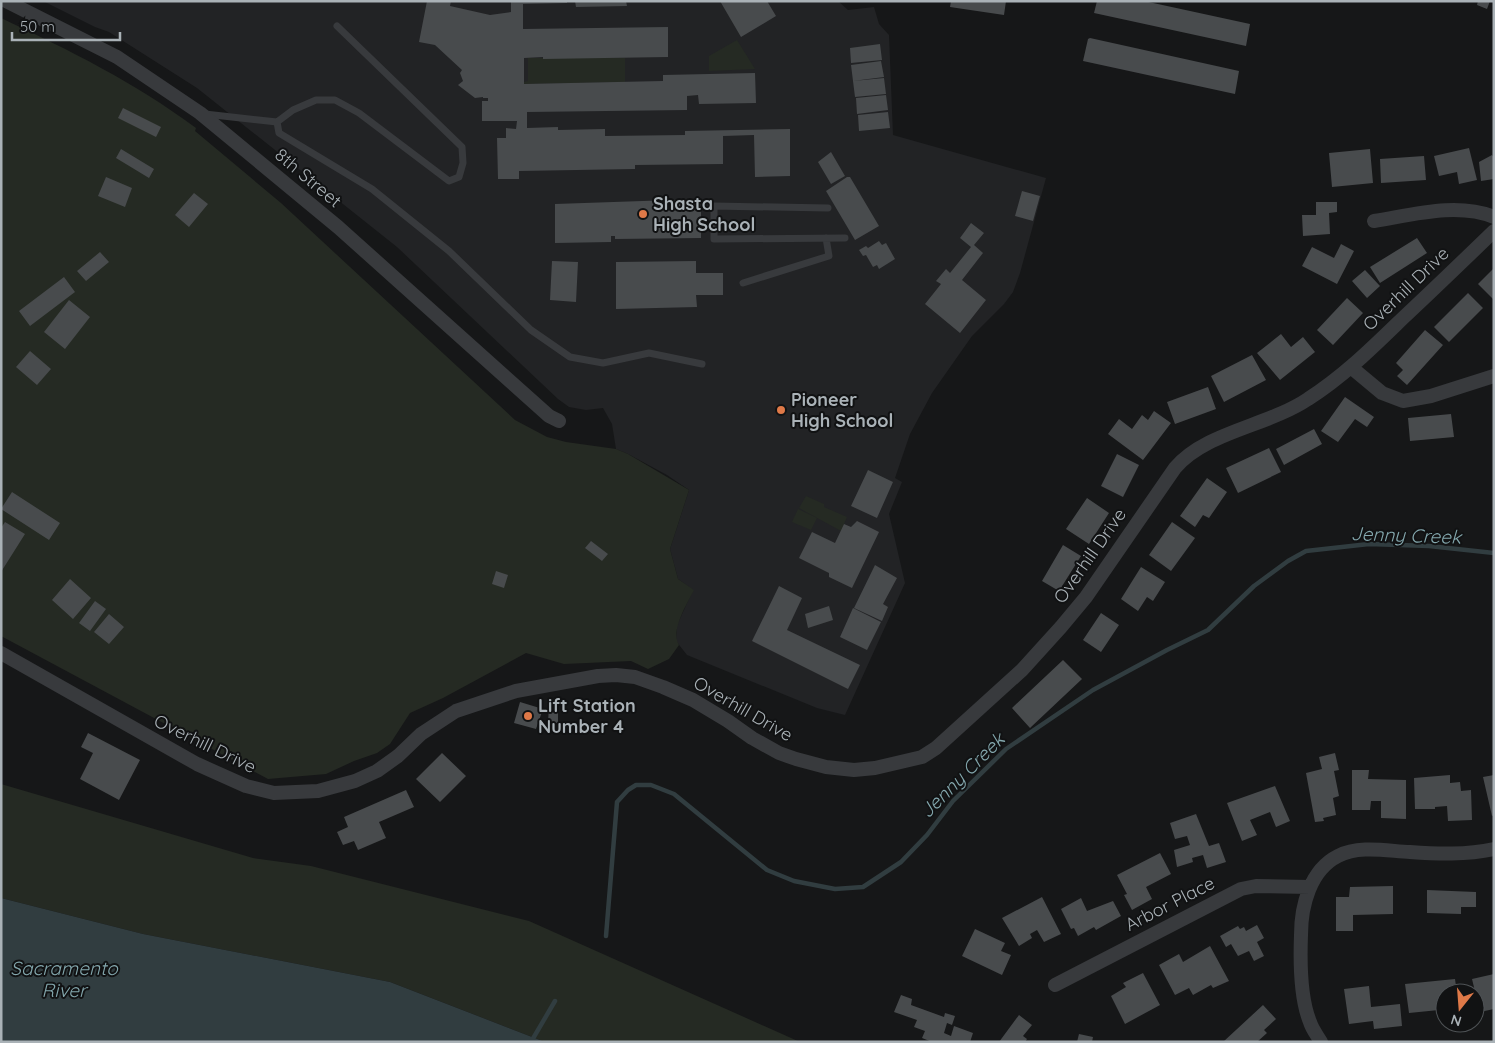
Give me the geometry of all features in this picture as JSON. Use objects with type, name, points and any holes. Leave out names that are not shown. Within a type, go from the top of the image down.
[{"type":"street","name":"8th Street","points":[[6,1],[117,57],[200,113],[338,227],[550,416],[559,421]]},
{"type":"street","points":[[1374,221],[1449,210],[1483,212],[1494,217]]},
{"type":"street","name":"Overhill Drive","points":[[1,653],[197,764],[246,786],[274,793],[318,790],[355,781],[378,771],[398,756],[421,734],[456,711],[516,691],[598,676],[616,675],[634,677],[663,686],[692,700],[779,753],[811,764],[854,770],[896,764],[922,757],[942,743],[1011,680],[1061,628],[1086,597],[1183,458],[1210,442],[1299,405],[1352,368],[1494,231]]},
{"type":"street","points":[[1352,368],[1382,393],[1403,401],[1431,396],[1494,376]]},
{"type":"street","points":[[1321,1042],[1310,1023],[1304,1003],[1301,926],[1304,906],[1310,887],[1319,872],[1338,856],[1350,852],[1379,850],[1468,853],[1494,849]]},
{"type":"street","name":"Arbor Place","points":[[1055,985],[1241,889],[1256,886],[1310,887]]},
{"type":"lane","points":[[200,113],[277,122],[293,110],[316,100],[335,100],[360,113],[449,181],[458,177],[463,163],[462,147],[337,26]]},
{"type":"lane","points":[[277,122],[279,133],[372,189],[449,251],[531,330],[570,357],[602,363],[649,353],[702,364]]},
{"type":"lane","points":[[828,208],[714,206],[714,238],[845,238]]},
{"type":"lane","points":[[743,282],[829,256],[826,238]]},
{"type":"shaded area","name":"Shasta High School","points":[[43,1],[838,1],[848,10],[874,7],[879,24],[889,35],[893,135],[1046,178],[1013,292],[1004,304],[972,336],[932,393],[910,434],[895,478],[902,482],[889,514],[905,583],[845,715],[817,708],[687,655],[676,641],[677,625],[693,590],[678,579],[670,549],[689,490],[667,475],[616,449],[612,424],[603,408],[586,410],[569,407],[558,399],[397,247],[197,88],[109,32]]},
{"type":"shaded area","points":[[1,18],[102,68],[173,111],[196,128],[195,131],[281,203],[515,420],[547,437],[566,442],[616,449],[628,454],[689,490],[670,549],[678,579],[694,590],[678,625],[677,639],[679,645],[669,659],[648,669],[631,661],[564,664],[526,653],[443,698],[410,713],[390,744],[377,753],[326,774],[268,779],[1,636]]},
{"type":"shaded area","points":[[737,40],[755,69],[709,71],[709,56]]},
{"type":"shaded area","points":[[528,58],[625,58],[625,82],[524,84],[524,82],[528,81]]},
{"type":"shaded area","points":[[806,496],[824,504],[824,507],[847,517],[841,531],[799,508]]},
{"type":"shaded area","points":[[798,509],[817,518],[811,530],[792,522]]},
{"type":"shaded area","points":[[1,784],[253,858],[311,866],[529,921],[800,1042],[545,1042],[390,982],[143,934],[1,898]]},
{"type":"water","name":"Sacramento River","points":[[1,898],[143,934],[390,982],[545,1042],[1,1042]]},
{"type":"building","points":[[427,1],[451,1],[450,6],[490,15],[511,12],[511,1],[567,1],[567,3],[523,4],[523,29],[668,27],[668,57],[524,58],[524,84],[663,81],[663,75],[755,73],[756,103],[699,104],[698,95],[687,96],[687,110],[527,112],[527,128],[558,127],[558,130],[605,129],[605,136],[685,135],[685,131],[790,129],[790,176],[755,177],[754,135],[723,136],[723,164],[635,165],[635,169],[519,171],[519,179],[498,179],[497,138],[506,138],[506,128],[516,129],[517,121],[482,121],[482,101],[488,101],[488,98],[475,98],[458,85],[463,81],[460,73],[462,70],[435,45],[419,42]]},
{"type":"building","points":[[575,1],[626,1],[627,6],[576,7]]},
{"type":"building","points":[[720,1],[767,1],[776,16],[741,37]]},
{"type":"building","points":[[951,1],[1006,1],[1004,15],[950,7]]},
{"type":"building","points":[[1097,1],[1144,1],[1250,24],[1246,46],[1094,13]]},
{"type":"building","points":[[1478,1],[1490,1],[1487,9],[1477,5]]},
{"type":"building","points":[[1088,39],[1239,71],[1235,94],[1083,61]]},
{"type":"building","points":[[880,44],[882,60],[851,63],[850,48]]},
{"type":"building","points":[[881,61],[884,77],[853,81],[851,65]]},
{"type":"building","points":[[884,78],[886,94],[855,97],[853,81]]},
{"type":"building","points":[[886,95],[888,110],[857,114],[856,98]]},
{"type":"building","points":[[123,108],[161,127],[156,137],[118,118]]},
{"type":"building","points":[[888,112],[890,128],[859,131],[858,115]]},
{"type":"building","points":[[1469,148],[1477,180],[1459,184],[1457,172],[1439,176],[1434,156]]},
{"type":"building","points":[[121,149],[154,169],[149,178],[116,158]]},
{"type":"building","points":[[1370,149],[1373,183],[1332,187],[1329,153]]},
{"type":"building","points":[[831,152],[845,176],[831,184],[818,162]]},
{"type":"building","points":[[1492,155],[1494,158],[1494,179],[1481,181],[1479,162]]},
{"type":"building","points":[[1424,156],[1426,180],[1381,183],[1380,159]]},
{"type":"building","points":[[106,177],[132,188],[125,207],[98,196]]},
{"type":"building","points":[[847,177],[850,177],[879,226],[855,240],[826,191]]},
{"type":"building","points":[[1022,191],[1040,196],[1033,221],[1015,216]]},
{"type":"building","points":[[194,193],[208,204],[189,227],[175,215]]},
{"type":"building","points":[[701,199],[701,238],[615,239],[615,236],[611,236],[611,242],[555,243],[555,204]]},
{"type":"building","points":[[1316,202],[1337,202],[1337,212],[1329,213],[1330,234],[1303,236],[1302,215],[1316,215]]},
{"type":"building","points":[[971,223],[984,233],[974,245],[983,253],[962,280],[986,300],[960,333],[925,304],[941,284],[936,281],[946,269],[950,273],[971,247],[960,238]]},
{"type":"building","points":[[1417,238],[1427,253],[1380,283],[1370,267]]},
{"type":"building","points":[[879,241],[882,245],[886,243],[895,259],[879,269],[877,265],[873,267],[866,255],[863,256],[859,250],[866,246],[868,248]]},
{"type":"building","points":[[1341,244],[1354,251],[1337,284],[1302,266],[1312,247],[1334,258]]},
{"type":"building","points":[[100,252],[109,262],[86,281],[77,271]]},
{"type":"building","points":[[552,261],[578,262],[576,302],[550,300]]},
{"type":"building","points":[[696,261],[696,273],[723,273],[723,295],[696,295],[697,307],[616,309],[616,262]]},
{"type":"building","points":[[1494,268],[1494,300],[1478,284]]},
{"type":"building","points":[[1365,270],[1380,286],[1367,298],[1352,281]]},
{"type":"building","points":[[64,277],[75,292],[30,326],[19,311]]},
{"type":"building","points":[[1468,293],[1483,308],[1449,342],[1434,327]]},
{"type":"building","points":[[1347,298],[1363,313],[1333,345],[1317,330]]},
{"type":"building","points":[[69,300],[90,317],[65,349],[44,332]]},
{"type":"building","points":[[1425,330],[1443,345],[1407,385],[1397,376],[1403,370],[1396,363]]},
{"type":"building","points":[[1281,334],[1291,347],[1303,337],[1315,352],[1280,380],[1257,353]]},
{"type":"building","points":[[30,351],[51,369],[37,385],[16,367]]},
{"type":"building","points":[[1252,355],[1266,380],[1224,402],[1211,376]]},
{"type":"building","points":[[1208,387],[1216,409],[1175,424],[1167,402]]},
{"type":"building","points":[[1345,397],[1374,417],[1367,427],[1355,419],[1338,442],[1321,431]]},
{"type":"building","points":[[1154,411],[1171,423],[1143,460],[1108,434],[1119,419],[1132,429],[1142,415],[1148,420]]},
{"type":"building","points":[[1451,414],[1454,437],[1410,441],[1408,418]]},
{"type":"building","points":[[1314,429],[1322,444],[1284,465],[1276,449]]},
{"type":"building","points":[[1269,448],[1281,472],[1238,493],[1226,468]]},
{"type":"building","points":[[1117,454],[1139,465],[1123,497],[1101,486]]},
{"type":"building","points":[[868,470],[893,482],[877,518],[851,506]]},
{"type":"building","points":[[1207,478],[1227,492],[1209,518],[1203,515],[1195,527],[1180,516]]},
{"type":"building","points":[[12,492],[60,523],[49,540],[1,509]]},
{"type":"building","points":[[1087,498],[1109,513],[1089,544],[1066,529]]},
{"type":"building","points":[[857,521],[879,532],[852,588],[829,577],[829,573],[799,558],[812,532],[835,543],[844,524],[851,527]]},
{"type":"building","points":[[5,522],[25,534],[1,572],[1,528]]},
{"type":"building","points":[[1172,522],[1195,538],[1171,571],[1149,555]]},
{"type":"building","points":[[591,541],[608,554],[602,561],[585,548]]},
{"type":"building","points":[[1063,545],[1081,556],[1059,591],[1042,581]]},
{"type":"building","points":[[875,565],[897,578],[883,604],[888,607],[882,621],[854,608]]},
{"type":"building","points":[[1141,567],[1165,582],[1153,601],[1147,597],[1138,611],[1121,599]]},
{"type":"building","points":[[496,571],[508,575],[504,588],[492,584]]},
{"type":"building","points":[[70,579],[91,598],[73,619],[52,600]]},
{"type":"building","points":[[779,586],[802,598],[787,630],[860,665],[848,689],[752,641]]},
{"type":"building","points":[[95,601],[106,609],[90,631],[79,623]]},
{"type":"building","points":[[829,606],[833,620],[808,628],[805,614]]},
{"type":"building","points":[[853,608],[881,622],[867,650],[840,637]]},
{"type":"building","points":[[1101,613],[1119,625],[1101,652],[1083,640]]},
{"type":"building","points":[[109,614],[124,627],[109,644],[94,632]]},
{"type":"building","points":[[1063,660],[1082,679],[1030,728],[1012,708]]},
{"type":"building","name":"Lift Station Number 4","points":[[520,702],[543,709],[536,729],[514,723]]},
{"type":"building","points":[[549,706],[558,706],[558,723],[548,723]]},
{"type":"building","points":[[88,733],[140,760],[119,800],[80,779],[93,753],[81,747]]},
{"type":"building","points":[[442,753],[466,776],[440,802],[416,779]]},
{"type":"building","points":[[1335,753],[1339,770],[1334,771],[1339,796],[1333,798],[1336,815],[1323,818],[1324,821],[1315,822],[1306,773],[1322,769],[1319,757]]},
{"type":"building","points":[[1352,770],[1369,770],[1368,779],[1406,780],[1406,819],[1381,818],[1381,801],[1371,801],[1370,810],[1352,810]]},
{"type":"building","points":[[1450,775],[1450,783],[1460,782],[1461,791],[1471,790],[1472,820],[1448,821],[1447,806],[1435,807],[1435,809],[1415,809],[1414,778]]},
{"type":"building","points":[[1494,775],[1494,815],[1492,816],[1483,777]]},
{"type":"building","points":[[1275,786],[1290,821],[1276,827],[1270,812],[1250,820],[1257,835],[1242,841],[1227,803]]},
{"type":"building","points":[[406,790],[414,807],[379,822],[386,838],[358,850],[354,841],[343,845],[337,832],[348,827],[344,817]]},
{"type":"building","points":[[1196,814],[1209,846],[1219,843],[1226,862],[1207,868],[1203,855],[1192,858],[1193,862],[1177,867],[1174,850],[1190,845],[1187,836],[1175,839],[1170,823]]},
{"type":"building","points":[[1160,853],[1171,874],[1146,887],[1152,899],[1132,910],[1124,895],[1127,894],[1117,875]]},
{"type":"building","points":[[1393,886],[1393,914],[1353,915],[1353,931],[1336,931],[1336,897],[1349,897],[1350,887]]},
{"type":"building","points":[[1427,890],[1476,892],[1476,907],[1461,907],[1461,914],[1427,913]]},
{"type":"building","points":[[1042,897],[1061,934],[1044,942],[1037,930],[1030,934],[1032,938],[1019,946],[1002,918]]},
{"type":"building","points":[[1081,898],[1087,911],[1113,901],[1121,916],[1096,930],[1094,927],[1078,936],[1074,928],[1071,929],[1061,909]]},
{"type":"building","points":[[1257,925],[1264,938],[1257,942],[1264,956],[1254,961],[1249,951],[1238,956],[1231,944],[1226,947],[1220,936],[1238,926],[1240,929],[1244,927],[1246,931]]},
{"type":"building","points":[[975,929],[1005,943],[1001,951],[1011,955],[1002,975],[962,956]]},
{"type":"building","points":[[1210,946],[1229,981],[1213,988],[1211,985],[1193,995],[1189,988],[1175,995],[1159,965],[1179,954],[1183,962]]},
{"type":"building","points":[[1143,973],[1160,1005],[1125,1024],[1111,996],[1126,987],[1123,983]]},
{"type":"building","points":[[1494,974],[1494,1009],[1485,1011],[1485,983],[1473,983],[1472,979]]},
{"type":"building","points":[[1455,979],[1456,983],[1435,983],[1435,1010],[1409,1013],[1405,984]]},
{"type":"building","points":[[1369,986],[1371,1007],[1400,1004],[1402,1026],[1374,1029],[1373,1021],[1349,1024],[1344,989]]},
{"type":"building","points":[[901,995],[912,999],[911,1005],[944,1017],[945,1013],[955,1016],[952,1025],[947,1023],[944,1033],[951,1036],[954,1026],[973,1033],[970,1042],[932,1042],[922,1038],[925,1031],[914,1027],[917,1020],[894,1012]]},
{"type":"building","points":[[1263,1005],[1276,1019],[1264,1030],[1267,1033],[1257,1042],[1223,1042]]},
{"type":"building","points":[[1019,1015],[1032,1025],[1023,1036],[1027,1039],[1025,1042],[999,1042]]},
{"type":"building","points":[[1079,1034],[1093,1037],[1092,1042],[1077,1042]]},
{"type":"waterway","name":"Jenny Creek","points":[[606,936],[617,802],[628,790],[636,785],[651,785],[674,794],[767,870],[794,881],[835,889],[863,887],[901,862],[927,835],[953,801],[1006,749],[1093,690],[1208,630],[1254,586],[1288,561],[1306,551],[1369,544],[1429,546],[1494,553]]},
{"type":"waterway","name":"Jenny Creek","points":[[531,1042],[555,1001]]},
{"type":"place","name":"Shasta High School","points":[[643,214]]},
{"type":"place","name":"Pioneer High School","points":[[781,410]]},
{"type":"place","name":"Lift Station Number 4","points":[[528,716]]}]
